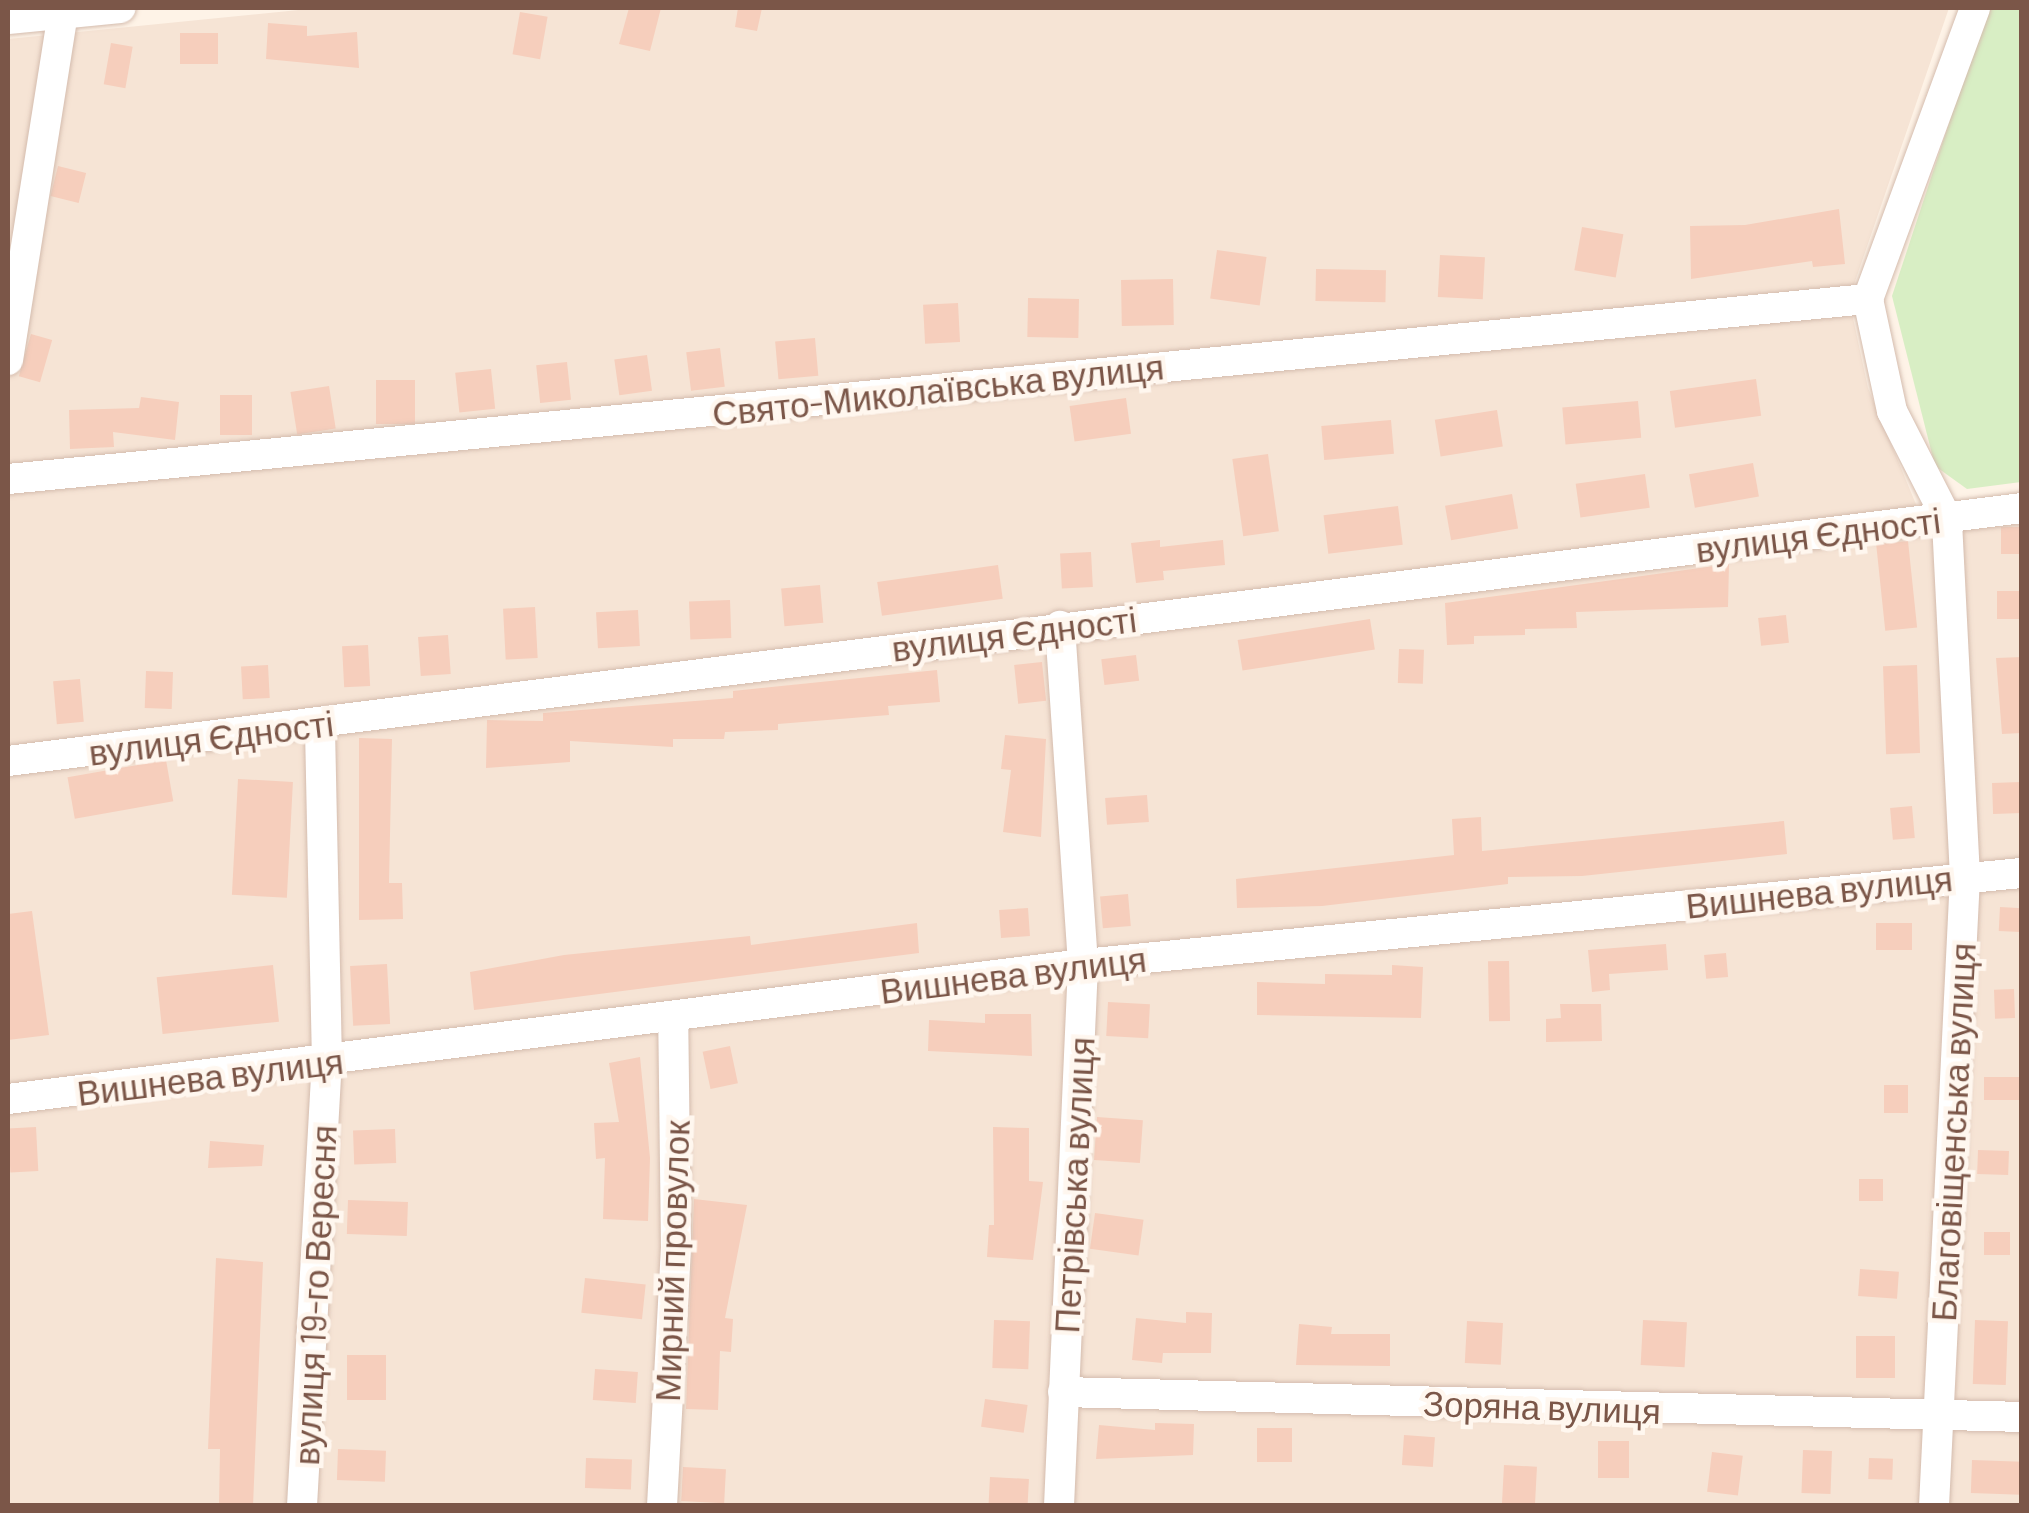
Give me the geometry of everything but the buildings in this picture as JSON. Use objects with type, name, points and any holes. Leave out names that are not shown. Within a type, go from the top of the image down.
[{"type":"street","points":[[8,19],[120,8]]},
{"type":"street","points":[[1947,519],[1892,411],[1868,300],[1975,8]]},
{"type":"street","points":[[8,360],[63,13]]},
{"type":"street","name":"Свято-Миколаївська вулиця","points":[[8,479],[1868,300]]},
{"type":"street","name":"вулиця Єдності","points":[[8,762],[320,725],[1060,626],[2022,508]]},
{"type":"street","name":"Благовіщенська вулиця","points":[[1934,1506],[1965,877],[1947,519]]},
{"type":"street","name":"Петрівська вулиця","points":[[1059,1506],[1084,964],[1060,626]]},
{"type":"street","name":"вулиця 19-го Вересня","points":[[302,1506],[328,1064],[320,725]]},
{"type":"street","name":"Вишнева вулиця","points":[[8,1099],[328,1064],[1084,964],[2022,873]]},
{"type":"street","name":"Мирний провулок","points":[[662,1506],[676,1246],[673,1016]]},
{"type":"street","name":"Зоряна вулиця","points":[[1062,1392],[1938,1418],[2022,1417]]},
{"type":"shaded area","points":[[318,8],[1949,8],[1849,299],[1868,388],[1927,531],[2021,518],[2021,1505],[8,1505],[8,39]]},
{"type":"green space","points":[[1987,8],[2021,8],[2021,482],[1967,489],[1935,466],[1892,296]]}]
